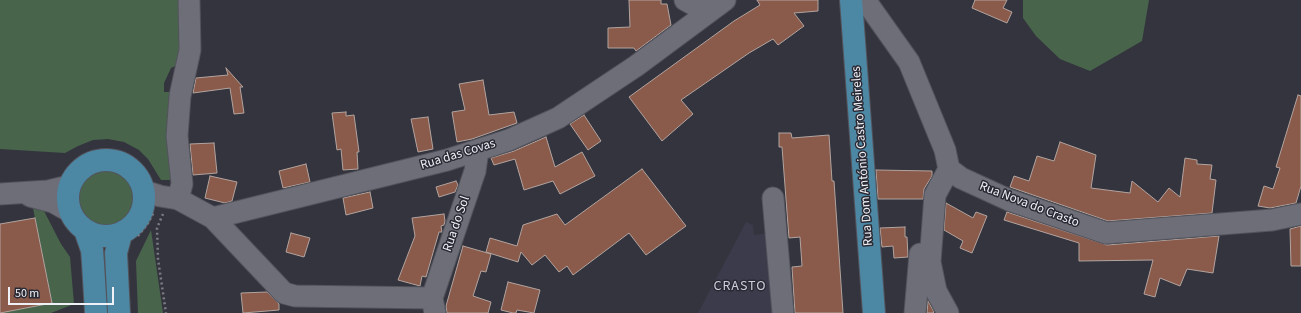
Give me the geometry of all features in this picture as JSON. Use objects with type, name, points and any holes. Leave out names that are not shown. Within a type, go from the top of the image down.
[{"type":"main road","name":"Rua Dom António Castro Meireles","points":[[851,0],[874,313]]},
{"type":"main road","points":[[107,159],[120,162],[131,169],[156,198],[132,227],[121,234],[108,236],[96,235],[85,230],[75,222],[69,211],[67,199],[69,186],[74,175],[83,167],[94,161],[107,159]]},
{"type":"main road","points":[[85,230],[92,250],[96,313]]},
{"type":"main road","points":[[119,313],[116,253],[121,234]]},
{"type":"street","points":[[156,198],[182,184],[177,136],[180,96],[190,50],[191,24],[189,0]]},
{"type":"street","points":[[685,0],[707,12]]},
{"type":"street","name":"Rua das Covas","points":[[214,218],[447,160],[509,140],[558,118],[636,66],[724,0]]},
{"type":"street","points":[[865,0],[909,62],[945,150],[949,169],[936,195],[924,213],[921,232],[915,313]]},
{"type":"street","name":"Rua do Sol","points":[[433,305],[475,171],[478,150]]},
{"type":"street","name":"Rua Nova do Crasto","points":[[949,169],[961,178],[1009,200],[1106,234],[1272,220],[1301,214]]},
{"type":"street","points":[[0,194],[22,194],[48,191],[69,186]]},
{"type":"street","points":[[22,194],[53,202],[69,211]]},
{"type":"street","points":[[936,195],[930,262],[936,291],[948,313]]},
{"type":"street","points":[[156,198],[214,218],[284,293],[295,296],[433,305]]},
{"type":"street","points":[[773,198],[782,313]]},
{"type":"path","points":[[156,198],[161,216],[157,228],[158,259],[166,313]]},
{"type":"shaded area","points":[[746,222],[753,225],[754,235],[771,233],[777,313],[698,313]]},
{"type":"green space","points":[[0,0],[187,0],[182,63],[171,68],[164,83],[164,92],[171,92],[173,180],[161,180],[148,159],[139,150],[124,142],[108,139],[93,140],[65,153],[0,149]]},
{"type":"green space","points":[[1023,0],[1149,0],[1142,41],[1090,71],[1060,59],[1036,36],[1023,18]]},
{"type":"green space","points":[[106,168],[122,173],[127,177],[131,182],[136,198],[131,214],[127,219],[122,223],[106,228],[90,223],[85,219],[81,214],[76,198],[81,182],[85,177],[90,173]]},
{"type":"green space","points":[[32,203],[43,209],[61,244],[70,257],[74,304],[51,313],[0,313],[52,303]]},
{"type":"green space","points":[[151,230],[163,313],[138,313],[136,261]]},
{"type":"building","points":[[629,0],[661,0],[661,4],[667,4],[671,25],[636,51],[634,48],[608,48],[608,28],[630,27]]},
{"type":"building","points":[[757,0],[818,0],[818,11],[794,13],[804,26],[778,45],[773,39],[749,53],[681,100],[693,114],[662,141],[629,97],[734,21],[760,5]]},
{"type":"building","points":[[975,0],[1007,0],[1003,8],[1012,12],[1007,23],[972,8]]},
{"type":"building","points":[[226,68],[243,87],[240,87],[244,113],[234,114],[230,88],[193,93],[196,78],[228,75]]},
{"type":"building","points":[[483,80],[489,115],[514,112],[517,123],[472,139],[457,142],[452,112],[465,110],[459,84]]},
{"type":"building","points":[[1298,95],[1301,96],[1301,186],[1296,203],[1270,208],[1258,206],[1264,186],[1273,189],[1280,168],[1276,167]]},
{"type":"building","points":[[346,112],[346,116],[354,115],[359,152],[357,152],[358,169],[343,170],[341,149],[337,150],[332,113]]},
{"type":"building","points":[[584,115],[601,141],[588,150],[570,124]]},
{"type":"building","points":[[428,117],[433,149],[418,152],[411,119]]},
{"type":"building","points":[[779,133],[791,133],[792,138],[829,135],[832,181],[834,181],[843,313],[795,313],[792,267],[802,266],[800,237],[789,238],[782,147],[779,147]]},
{"type":"building","points":[[546,137],[555,167],[582,152],[595,176],[560,194],[553,181],[524,190],[515,159],[494,165],[491,158],[514,151]]},
{"type":"building","points":[[1060,142],[1096,155],[1091,188],[1130,193],[1132,181],[1158,202],[1169,188],[1180,197],[1185,158],[1197,160],[1197,164],[1212,165],[1210,179],[1216,180],[1212,213],[1108,221],[1010,187],[1014,176],[1029,181],[1037,156],[1054,161]]},
{"type":"building","points":[[214,143],[217,173],[193,175],[190,144]]},
{"type":"building","points":[[306,164],[310,182],[283,188],[279,171]]},
{"type":"building","points":[[642,169],[686,226],[646,255],[629,233],[573,275],[567,266],[559,272],[545,255],[532,265],[521,252],[518,262],[486,252],[490,238],[517,246],[523,225],[557,214],[565,225]]},
{"type":"building","points":[[876,170],[932,171],[932,176],[924,189],[923,199],[878,199]]},
{"type":"building","points":[[210,176],[237,182],[232,201],[225,203],[205,198]]},
{"type":"building","points":[[456,181],[458,185],[455,192],[439,197],[436,187]]},
{"type":"building","points":[[370,192],[373,208],[346,215],[343,198]]},
{"type":"building","points":[[946,203],[973,218],[976,212],[987,216],[972,253],[960,248],[963,241],[944,230]]},
{"type":"building","points":[[1007,212],[1107,245],[1219,236],[1213,273],[1187,269],[1180,286],[1160,278],[1155,297],[1144,294],[1153,260],[1079,261],[1079,243],[1004,220]]},
{"type":"building","points":[[444,214],[445,221],[444,225],[441,226],[442,232],[439,232],[426,277],[422,276],[420,286],[398,280],[415,236],[412,218]]},
{"type":"building","points":[[35,218],[52,303],[0,313],[0,224]]},
{"type":"building","points":[[1301,226],[1301,266],[1291,266],[1290,229]]},
{"type":"building","points":[[905,227],[908,257],[894,258],[893,246],[882,247],[880,228]]},
{"type":"building","points":[[291,233],[310,238],[304,257],[286,252]]},
{"type":"building","points":[[463,246],[491,254],[486,272],[481,271],[473,296],[491,302],[488,313],[447,313],[446,306]]},
{"type":"building","points":[[508,282],[540,290],[534,313],[517,310],[516,313],[513,313],[501,310]]},
{"type":"building","points":[[267,292],[279,304],[279,310],[243,313],[241,293]]},
{"type":"building","points":[[928,301],[934,312],[933,313],[927,313]]},
{"type":"district","name":"CRASTO","points":[[740,287]]}]
